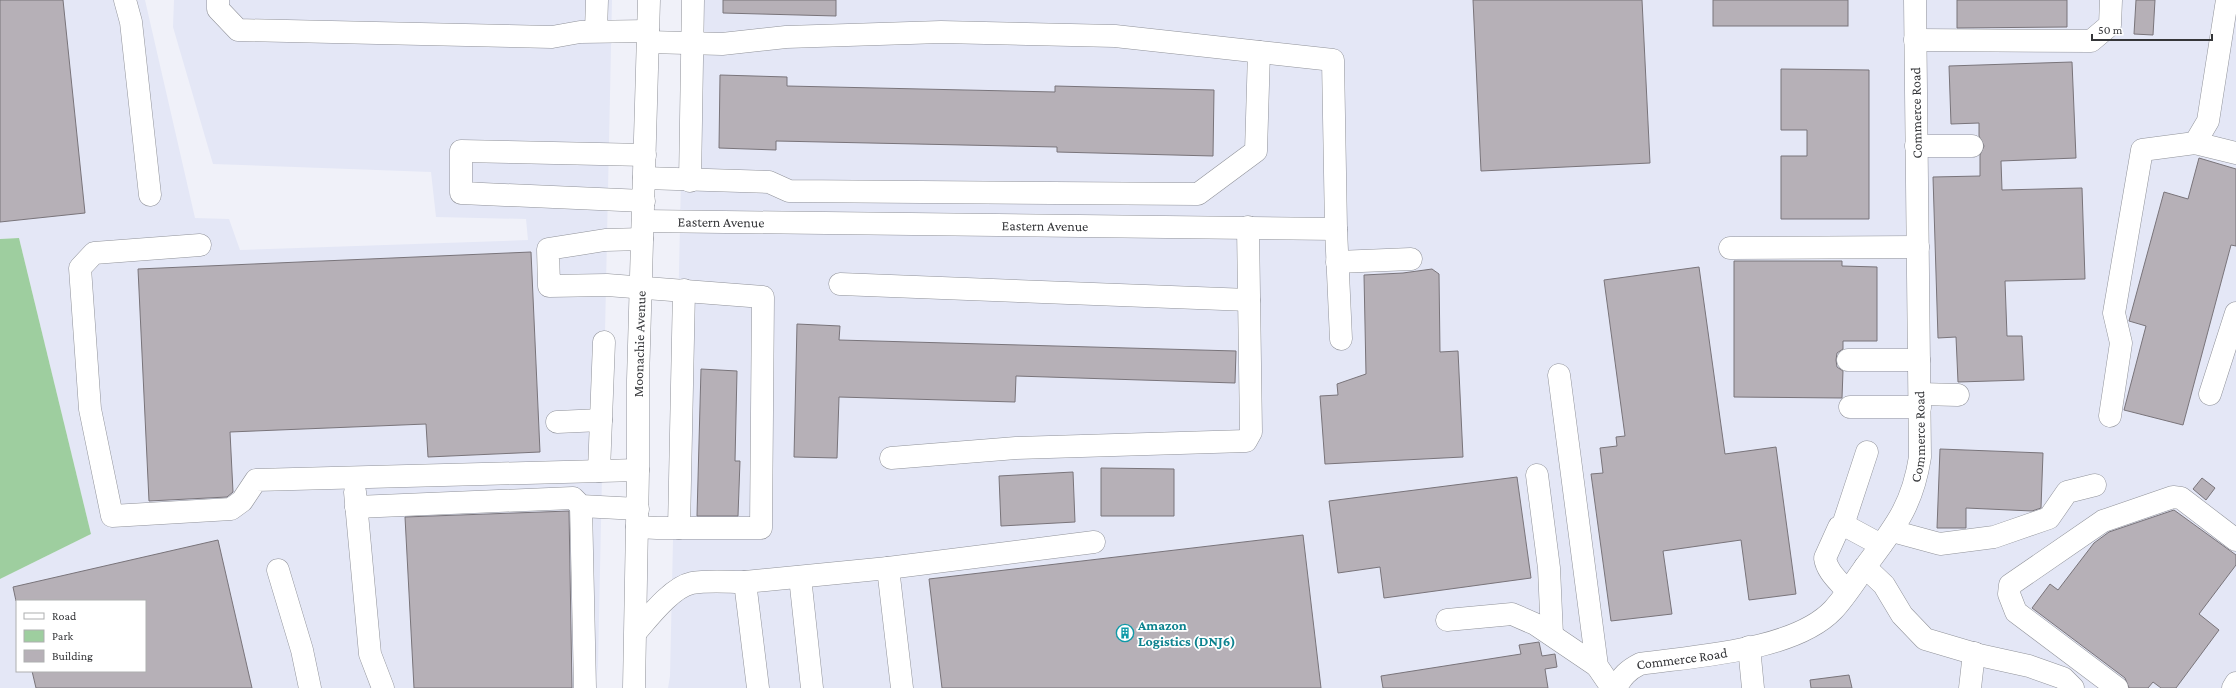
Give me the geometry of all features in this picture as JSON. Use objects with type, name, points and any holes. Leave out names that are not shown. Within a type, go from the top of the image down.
[{"type":"street","points":[[125,0],[131,22],[150,196]]},
{"type":"street","points":[[218,0],[218,9],[238,30],[552,37],[596,31],[722,44],[786,37],[941,32],[1115,36],[1333,60],[1336,229],[1341,340]]},
{"type":"street","points":[[596,31],[597,0]]},
{"type":"street","name":"Moonachie Avenue","points":[[634,688],[638,518],[638,380],[649,0]]},
{"type":"street","points":[[690,181],[693,0]]},
{"type":"street","name":"Commerce Road","points":[[1616,688],[1620,679],[1629,670],[1640,664],[1749,647],[1789,638],[1812,626],[1832,610],[1847,591],[1887,538],[1908,504],[1916,480],[1920,457],[1914,0]]},
{"type":"street","points":[[1915,40],[2091,41],[2110,25],[2111,0]]},
{"type":"street","points":[[2195,143],[2208,121],[2228,0]]},
{"type":"street","points":[[644,178],[690,181],[769,182],[788,191],[1198,194],[1256,151],[1259,52]]},
{"type":"street","points":[[2110,416],[2120,343],[2114,313],[2142,150],[2195,143],[2236,153]]},
{"type":"street","points":[[1916,146],[1972,146]]},
{"type":"street","points":[[643,220],[461,193],[460,151],[645,155]]},
{"type":"street","points":[[356,506],[573,498],[581,506],[679,528],[761,528],[763,297],[641,287],[549,286],[548,249],[605,240],[643,220]]},
{"type":"street","name":"Eastern Avenue","points":[[643,220],[1336,229]]},
{"type":"street","points":[[891,458],[1016,448],[1246,441],[1251,432],[1248,227]]},
{"type":"street","points":[[200,245],[94,253],[80,268],[90,409],[112,516],[231,509],[242,501],[256,480],[638,470]]},
{"type":"street","points":[[1730,248],[1918,247]]},
{"type":"street","points":[[1337,262],[1412,259]]},
{"type":"street","points":[[840,284],[1249,300]]},
{"type":"street","points":[[679,528],[684,290]]},
{"type":"street","points":[[2210,394],[2236,313]]},
{"type":"street","points":[[599,471],[604,342]]},
{"type":"street","points":[[1848,360],[1919,360]]},
{"type":"street","points":[[1559,375],[1597,666]]},
{"type":"street","points":[[1850,408],[1920,401],[1958,395]]},
{"type":"street","points":[[557,422],[601,420]]},
{"type":"street","points":[[1847,591],[1828,569],[1825,558],[1839,526],[1843,525],[1866,452]]},
{"type":"street","points":[[1537,475],[1549,568],[1552,636]]},
{"type":"street","points":[[354,477],[370,654],[383,688]]},
{"type":"street","points":[[1843,525],[1887,538],[1940,544],[1994,537],[2050,518],[2067,492],[2094,485]]},
{"type":"street","points":[[2117,688],[2016,612],[2010,599],[2010,585],[2103,521],[2173,497],[2181,498],[2236,540]]},
{"type":"street","points":[[581,506],[585,688]]},
{"type":"street","points":[[636,632],[660,605],[683,586],[692,583],[745,582],[800,577],[888,568],[1094,542]]},
{"type":"street","points":[[1865,567],[1884,586],[1902,615],[1925,639],[1974,653],[2029,666],[2063,678],[2073,688]]},
{"type":"street","points":[[888,568],[902,688]]},
{"type":"street","points":[[278,570],[302,650],[310,688]]},
{"type":"street","points":[[800,577],[812,688]]},
{"type":"street","points":[[745,582],[758,688]]},
{"type":"street","points":[[1447,620],[1512,614],[1535,624],[1597,666],[1612,688]]},
{"type":"street","points":[[1749,647],[1753,688]]},
{"type":"street","points":[[1970,688],[1974,653]]},
{"type":"street","points":[[2233,688],[2236,683]]},
{"type":"shaded area","points":[[0,0],[145,0],[195,218],[229,219],[240,250],[528,240],[526,219],[436,217],[431,172],[213,164],[173,27],[174,0],[612,0],[598,666],[595,688],[0,688],[0,579],[91,534],[19,238],[0,239]]},
{"type":"shaded area","points":[[685,0],[2236,0],[2236,688],[668,688],[670,676]]},
{"type":"green space","points":[[19,238],[91,534],[0,579],[0,239]]},
{"type":"building","points":[[0,0],[63,0],[85,213],[0,222]]},
{"type":"building","points":[[723,0],[836,0],[836,16],[723,13]]},
{"type":"building","points":[[1473,0],[1642,0],[1650,163],[1481,171]]},
{"type":"building","points":[[1713,0],[1848,0],[1848,26],[1713,26]]},
{"type":"building","points":[[1957,0],[2067,0],[2067,27],[1957,28]]},
{"type":"building","points":[[2136,0],[2155,0],[2153,35],[2134,34]]},
{"type":"building","points":[[2072,62],[2076,158],[2001,161],[2002,190],[2082,188],[2085,279],[2005,281],[2007,336],[2022,336],[2024,380],[1958,382],[1956,337],[1938,338],[1933,177],[1980,176],[1980,155],[1984,146],[1979,136],[1979,123],[1951,124],[1949,66]]},
{"type":"building","points":[[1781,69],[1869,70],[1869,219],[1781,219],[1781,156],[1807,156],[1807,130],[1781,130]]},
{"type":"building","points":[[720,75],[787,77],[787,86],[1055,92],[1055,86],[1214,90],[1213,156],[1057,152],[1057,147],[776,141],[776,150],[719,148]]},
{"type":"building","points":[[2199,158],[2236,169],[2236,246],[2231,245],[2183,425],[2124,410],[2146,326],[2129,321],[2164,192],[2188,199]]},
{"type":"building","points":[[531,252],[540,452],[428,457],[426,424],[230,432],[233,492],[227,497],[149,501],[138,269]]},
{"type":"building","points":[[1734,261],[1842,261],[1842,266],[1877,267],[1877,341],[1843,341],[1843,349],[1837,353],[1836,360],[1837,367],[1843,371],[1842,398],[1734,397]]},
{"type":"building","points":[[1699,267],[1725,454],[1776,447],[1796,594],[1749,600],[1741,540],[1663,551],[1672,614],[1611,621],[1591,474],[1603,473],[1600,448],[1617,446],[1616,437],[1625,436],[1604,280]]},
{"type":"building","points":[[1432,269],[1439,274],[1440,352],[1458,351],[1463,457],[1325,464],[1320,396],[1338,395],[1337,384],[1366,374],[1364,275],[1403,273]]},
{"type":"building","points":[[797,324],[840,326],[839,340],[1236,351],[1235,383],[1016,376],[1015,402],[839,397],[837,458],[794,457]]},
{"type":"building","points":[[701,369],[737,371],[735,461],[740,461],[738,516],[697,516]]},
{"type":"building","points":[[1940,449],[2043,453],[2041,508],[2032,511],[1966,508],[1966,528],[1937,528]]},
{"type":"building","points":[[1101,468],[1174,469],[1174,516],[1101,516]]},
{"type":"building","points":[[1073,472],[1075,522],[1001,526],[999,476]]},
{"type":"building","points":[[1517,477],[1531,578],[1384,598],[1380,567],[1338,573],[1329,501]]},
{"type":"building","points":[[2202,478],[2215,488],[2206,500],[2193,489]]},
{"type":"building","points":[[2174,510],[2236,555],[2236,565],[2199,614],[2219,630],[2176,688],[2161,688],[2153,682],[2148,688],[2129,688],[2125,678],[2032,608],[2050,584],[2058,590],[2094,543],[2109,532]]},
{"type":"building","points":[[569,511],[572,688],[414,688],[405,517]]},
{"type":"building","name":"Amazon Logistics (DNJ6)","points":[[1303,535],[1321,688],[942,688],[929,579]]},
{"type":"building","points":[[218,540],[252,688],[36,688],[32,672],[146,672],[146,600],[16,601],[13,587]]},
{"type":"building","points":[[1539,642],[1542,656],[1555,654],[1557,667],[1545,669],[1548,688],[1383,688],[1381,676],[1521,654],[1519,645]]},
{"type":"building","points":[[1849,675],[1852,688],[1811,688],[1810,680]]},
{"type":"place","name":"Amazon Logistics (DNJ6)","points":[[1125,633]]}]
